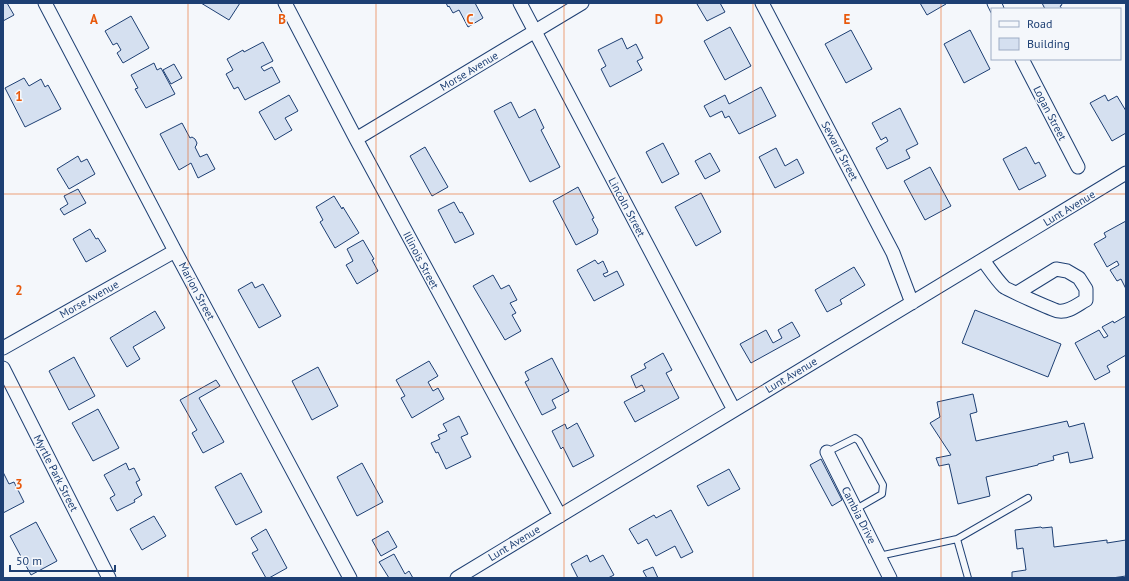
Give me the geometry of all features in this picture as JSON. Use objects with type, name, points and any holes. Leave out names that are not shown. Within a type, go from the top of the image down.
[{"type":"street","name":"Marion Street","points":[[45,3],[175,251],[350,578]]},
{"type":"street","name":"Illinois Street","points":[[285,3],[356,139],[560,516]]},
{"type":"street","name":"Lincoln Street","points":[[520,3],[734,410]]},
{"type":"street","name":"Morse Avenue","points":[[356,139],[582,3]]},
{"type":"street","name":"Seward Street","points":[[762,3],[893,253],[912,302]]},
{"type":"street","name":"Logan Street","points":[[1023,60],[1078,167]]},
{"type":"street","name":"Lunt Avenue","points":[[457,578],[1126,173]]},
{"type":"street","name":"Morse Avenue","points":[[3,348],[175,251]]},
{"type":"street","points":[[983,260],[1005,288],[1017,294],[1058,311],[1071,310],[1086,300],[1086,289],[1078,278],[1067,271],[1056,269],[1017,294]]},
{"type":"street","name":"Myrtle Park Street","points":[[3,368],[109,578]]},
{"type":"street","name":"Cambia Drive","points":[[827,452],[890,578]]},
{"type":"lane","points":[[827,452],[855,438],[859,441],[882,485],[882,494],[856,509]]},
{"type":"lane","points":[[879,556],[957,539],[1028,498]]},
{"type":"lane","points":[[957,539],[968,578]]},
{"type":"building","points":[[3,3],[7,3],[14,15],[3,21]]},
{"type":"building","points":[[201,3],[240,3],[229,20]]},
{"type":"building","points":[[446,3],[475,3],[483,18],[468,27],[459,10],[453,13]]},
{"type":"building","points":[[720,3],[725,12],[707,21],[697,4]]},
{"type":"building","points":[[920,3],[946,3],[946,4],[927,15]]},
{"type":"building","points":[[1042,3],[1061,3],[1062,5],[1060,6],[1061,8],[1044,8]]},
{"type":"building","points":[[131,16],[149,48],[123,63],[117,53],[121,50],[117,43],[113,45],[105,31]]},
{"type":"building","points":[[730,27],[751,66],[725,80],[704,41]]},
{"type":"building","points":[[851,30],[872,69],[846,83],[825,44]]},
{"type":"building","points":[[970,30],[990,69],[964,83],[944,44]]},
{"type":"building","points":[[622,38],[627,49],[636,44],[643,58],[637,61],[642,70],[610,87],[601,69],[606,66],[598,50]]},
{"type":"building","points":[[263,42],[273,61],[261,67],[264,71],[272,67],[280,82],[245,100],[238,87],[234,89],[226,74],[233,70],[227,59],[243,50],[244,52]]},
{"type":"building","points":[[154,63],[157,70],[161,68],[175,94],[146,108],[135,89],[138,88],[131,75]]},
{"type":"building","points":[[174,64],[182,78],[171,84],[163,70]]},
{"type":"building","points":[[24,78],[29,86],[41,79],[45,87],[48,85],[61,109],[25,127],[5,88]]},
{"type":"building","points":[[761,87],[776,116],[739,134],[729,116],[725,118],[722,111],[710,117],[704,106],[725,95],[729,104]]},
{"type":"building","points":[[289,95],[298,111],[285,118],[292,130],[275,140],[259,112]]},
{"type":"building","points":[[1105,95],[1108,101],[1117,96],[1126,111],[1126,133],[1112,141],[1090,103]]},
{"type":"building","points":[[511,102],[519,118],[535,109],[544,128],[541,130],[560,167],[530,182],[494,111]]},
{"type":"building","points":[[900,108],[918,144],[906,150],[910,158],[887,169],[876,148],[888,141],[886,137],[881,140],[872,123]]},
{"type":"building","points":[[182,123],[190,138],[192,137],[195,139],[197,143],[195,147],[200,157],[207,154],[215,169],[198,178],[191,163],[179,170],[160,134]]},
{"type":"building","points":[[663,143],[679,174],[662,183],[646,152]]},
{"type":"building","points":[[425,147],[448,187],[432,196],[410,156]]},
{"type":"building","points":[[1026,147],[1035,164],[1039,162],[1046,176],[1019,190],[1003,159]]},
{"type":"building","points":[[776,148],[785,166],[797,159],[804,173],[775,188],[759,157]]},
{"type":"building","points":[[710,153],[720,171],[705,179],[695,161]]},
{"type":"building","points":[[78,156],[81,162],[87,159],[95,174],[69,189],[57,169]]},
{"type":"building","points":[[930,167],[951,206],[925,220],[904,181]]},
{"type":"building","points":[[578,187],[594,218],[592,219],[598,230],[597,234],[576,245],[553,201]]},
{"type":"building","points":[[78,189],[86,203],[64,215],[60,209],[68,204],[64,196]]},
{"type":"building","points":[[701,193],[721,232],[696,246],[675,207]]},
{"type":"building","points":[[334,196],[342,209],[343,207],[359,233],[335,248],[320,222],[323,220],[316,207]]},
{"type":"building","points":[[454,202],[460,213],[462,212],[474,234],[455,243],[438,210]]},
{"type":"building","points":[[1126,221],[1126,289],[1121,279],[1117,281],[1110,270],[1119,265],[1117,261],[1107,267],[1094,244],[1106,237],[1104,233]]},
{"type":"building","points":[[90,229],[106,251],[86,262],[73,239]]},
{"type":"building","points":[[363,240],[374,259],[372,260],[378,271],[357,284],[346,265],[353,261],[347,249]]},
{"type":"building","points":[[595,260],[598,264],[603,261],[608,272],[603,274],[605,277],[617,271],[624,285],[594,301],[577,270]]},
{"type":"building","points":[[854,267],[865,285],[840,300],[842,304],[827,312],[815,290]]},
{"type":"building","points":[[493,275],[501,289],[509,285],[517,300],[510,303],[516,313],[512,315],[521,331],[505,340],[473,286]]},
{"type":"building","points":[[252,282],[255,288],[263,284],[281,316],[259,328],[238,290]]},
{"type":"building","points":[[975,310],[1061,344],[1048,377],[962,343]]},
{"type":"building","points":[[155,311],[165,328],[133,347],[140,359],[127,367],[110,338]]},
{"type":"building","points":[[1126,316],[1126,355],[1107,366],[1110,372],[1095,380],[1075,343],[1099,330],[1104,338],[1108,336],[1102,327],[1113,321],[1114,323]]},
{"type":"building","points":[[792,322],[800,336],[751,363],[740,344],[766,330],[773,343],[782,338],[778,330]]},
{"type":"building","points":[[663,353],[672,370],[666,373],[679,398],[635,422],[624,402],[645,391],[642,385],[636,388],[631,376],[646,368],[644,364]]},
{"type":"building","points":[[74,357],[95,396],[69,410],[49,371]]},
{"type":"building","points":[[552,358],[569,391],[552,400],[556,408],[542,415],[525,382],[529,380],[525,372]]},
{"type":"building","points":[[429,361],[438,376],[428,382],[433,391],[438,388],[444,399],[412,418],[401,398],[405,396],[396,380]]},
{"type":"building","points":[[318,367],[338,406],[312,420],[292,381]]},
{"type":"building","points":[[216,380],[220,386],[199,398],[224,442],[203,453],[192,433],[197,430],[180,400]]},
{"type":"building","points":[[973,394],[977,412],[970,414],[976,441],[1067,421],[1069,427],[1084,423],[1093,458],[1070,463],[1068,452],[1053,456],[1054,460],[1038,465],[986,477],[990,496],[958,504],[949,464],[939,466],[936,458],[951,455],[930,423],[940,417],[937,402]]},
{"type":"building","points":[[98,409],[119,448],[93,461],[72,423]]},
{"type":"building","points":[[459,416],[468,434],[461,437],[471,457],[446,469],[438,452],[436,453],[431,443],[440,439],[438,435],[447,431],[443,424]]},
{"type":"building","points":[[577,423],[594,456],[573,467],[563,447],[561,449],[552,431],[565,424],[567,429]]},
{"type":"building","points":[[821,459],[842,500],[832,506],[810,465]]},
{"type":"building","points":[[126,463],[129,470],[134,468],[140,480],[136,482],[142,495],[134,500],[135,502],[117,511],[110,498],[115,495],[104,475]]},
{"type":"building","points":[[362,463],[383,502],[357,516],[337,477]]},
{"type":"building","points":[[729,469],[740,489],[708,506],[697,486]]},
{"type":"building","points":[[3,472],[9,484],[14,482],[24,502],[3,513]]},
{"type":"building","points":[[241,473],[262,512],[236,525],[215,487]]},
{"type":"building","points":[[671,510],[693,552],[681,558],[675,546],[656,556],[647,539],[638,544],[629,529],[654,515],[656,518]]},
{"type":"building","points":[[154,516],[166,536],[142,550],[130,529]]},
{"type":"building","points":[[36,522],[57,561],[31,575],[10,536]]},
{"type":"building","points":[[1052,527],[1054,547],[1107,540],[1107,543],[1126,540],[1126,576],[1112,578],[1012,578],[1012,572],[1026,570],[1023,548],[1017,549],[1015,530]]},
{"type":"building","points":[[266,529],[287,568],[269,578],[266,578],[252,553],[258,550],[251,538]]},
{"type":"building","points":[[388,531],[397,547],[381,556],[372,540]]},
{"type":"building","points":[[394,554],[405,574],[409,571],[413,578],[389,578],[379,562]]},
{"type":"building","points":[[587,555],[590,562],[603,555],[614,575],[608,578],[578,578],[571,564]]},
{"type":"building","points":[[653,567],[658,578],[647,578],[643,571]]}]
